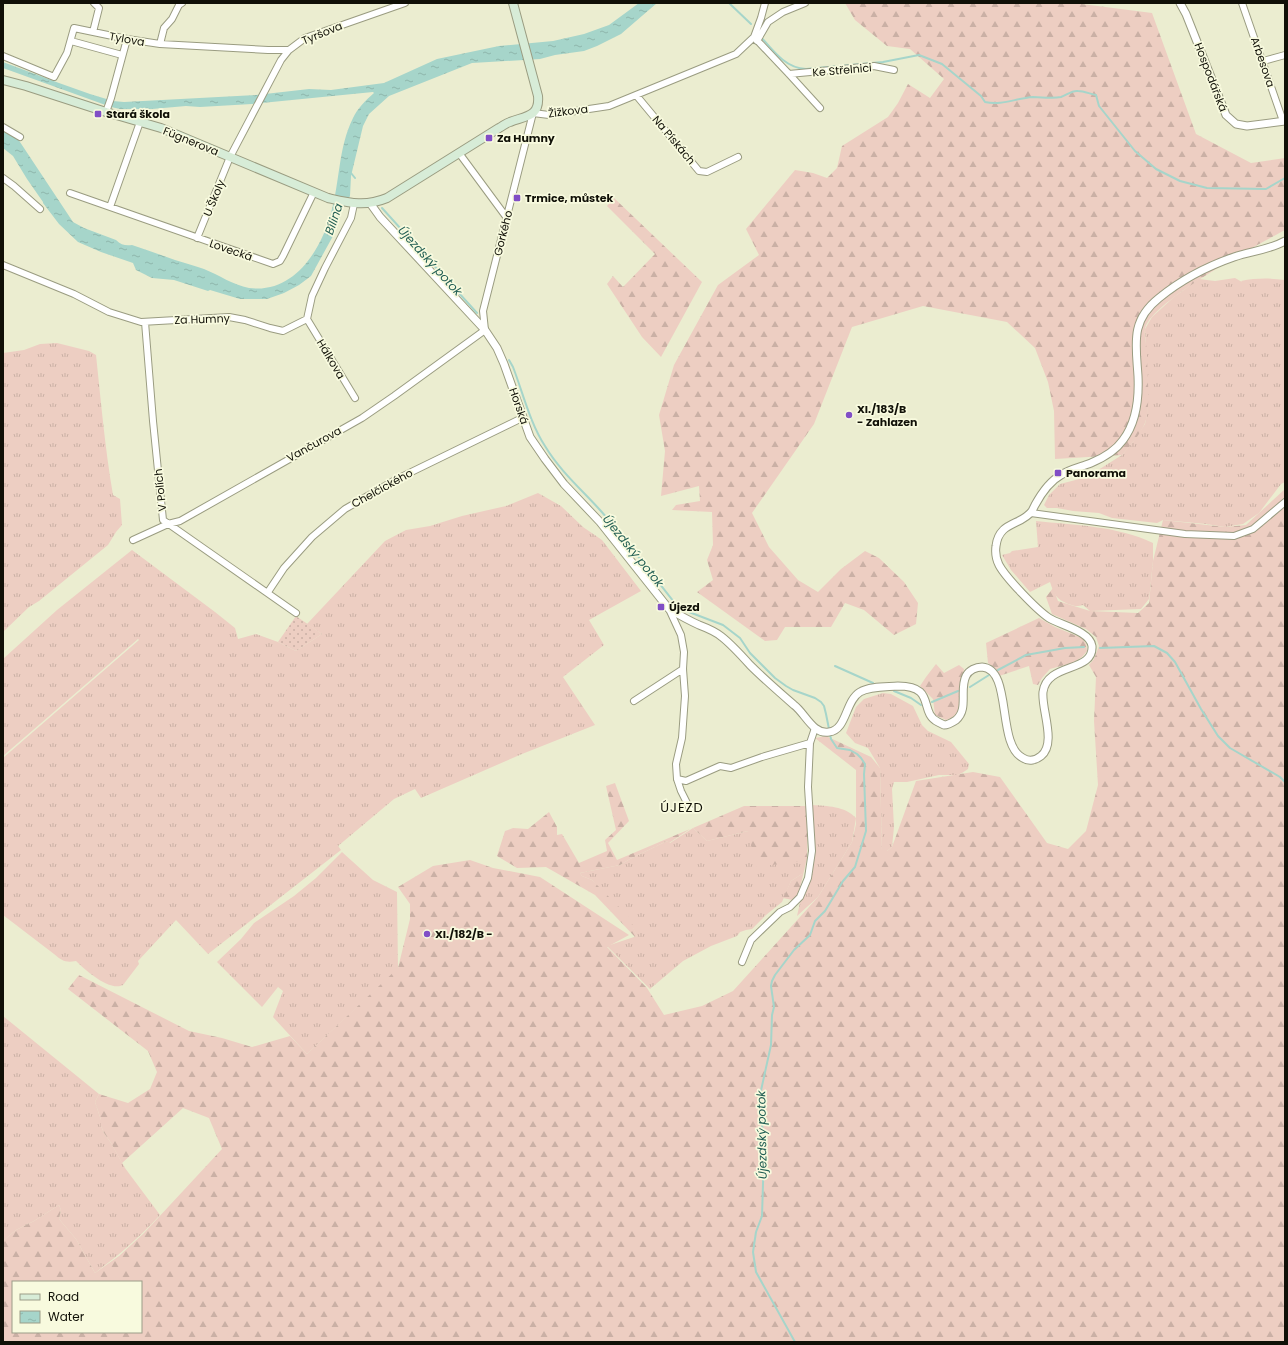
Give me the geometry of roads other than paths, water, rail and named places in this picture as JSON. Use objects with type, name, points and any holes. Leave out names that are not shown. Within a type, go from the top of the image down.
[{"type":"main road","points":[[513,3],[539,100],[538,106],[533,113]]},
{"type":"main road","name":"Fügnerova","points":[[3,80],[107,110],[161,128],[328,198],[351,203]]},
{"type":"main road","name":"Žižkova","points":[[351,203],[370,203],[387,198],[510,122],[533,113]]},
{"type":"street","name":"Tyršova","points":[[230,157],[281,60],[289,50],[305,38],[405,3]]},
{"type":"street","name":"Žižkova","points":[[533,113],[549,115],[609,106],[736,54],[756,39],[765,3]]},
{"type":"street","points":[[756,39],[768,22],[783,12],[805,3]]},
{"type":"street","name":"Hospodářská","points":[[1180,3],[1186,14],[1226,115],[1236,124],[1247,126],[1284,121]]},
{"type":"street","name":"Arbesova","points":[[1242,3],[1284,121]]},
{"type":"street","points":[[160,44],[164,28],[172,20],[180,4]]},
{"type":"street","points":[[93,32],[97,6]]},
{"type":"street","name":"Tylova","points":[[3,56],[54,77],[67,53],[74,28],[127,40],[160,44],[289,50]]},
{"type":"street","name":"Ke Střelnici","points":[[756,39],[820,108]]},
{"type":"street","points":[[107,110],[127,40]]},
{"type":"street","points":[[71,41],[122,54]]},
{"type":"street","points":[[1263,61],[1285,55]]},
{"type":"street","name":"Ke Střelnici","points":[[789,74],[874,66],[894,70]]},
{"type":"street","name":"Na Pískách","points":[[636,95],[699,171],[707,172],[738,157]]},
{"type":"street","name":"Gorkého","points":[[485,330],[483,311],[533,113]]},
{"type":"street","points":[[110,207],[140,122]]},
{"type":"street","points":[[3,127],[20,137]]},
{"type":"street","points":[[459,153],[506,218]]},
{"type":"street","name":"U Školy","points":[[197,238],[230,157]]},
{"type":"street","points":[[3,178],[40,209]]},
{"type":"street","name":"Lovecká","points":[[70,193],[273,264],[277,263],[283,256],[314,192]]},
{"type":"street","points":[[307,319],[312,296],[351,218],[351,203]]},
{"type":"street","name":"Horská","points":[[370,203],[380,217],[485,330],[497,348],[504,364],[530,437],[564,484],[600,522],[669,609]]},
{"type":"street","points":[[669,609],[719,634],[780,693],[798,707],[819,732],[834,732],[840,724],[852,698],[862,691],[881,687],[914,687],[921,692],[926,699],[929,712],[933,720],[944,725],[953,723],[959,718],[963,709],[966,675],[979,667],[987,668],[992,671],[1000,687],[1012,748],[1021,758],[1029,760],[1039,758],[1047,747],[1048,735],[1042,698],[1043,688],[1053,675],[1084,663],[1089,656],[1092,647],[1089,638],[1082,633],[1049,618],[1040,611],[1017,587],[999,564],[995,550],[998,538],[1004,528],[1031,513],[1048,486],[1059,475],[1093,462],[1117,448],[1126,437],[1133,421],[1137,399],[1138,379],[1135,348],[1137,330],[1145,312],[1158,298],[1201,270],[1236,256],[1263,250],[1283,243]]},
{"type":"street","name":"Za Humny","points":[[3,265],[74,294],[109,312],[141,322],[229,317],[283,331],[307,319]]},
{"type":"street","name":"Hálkova","points":[[307,319],[355,398]]},
{"type":"street","name":"V Polích","points":[[145,322],[163,520],[296,612]]},
{"type":"street","name":"Vančurova","points":[[133,540],[168,524],[180,521],[362,418],[485,330]]},
{"type":"street","name":"Chelčického","points":[[268,592],[284,568],[312,537],[345,509],[397,479],[522,418]]},
{"type":"street","points":[[1031,513],[1185,534],[1234,536],[1253,529],[1285,502]]},
{"type":"street","points":[[669,609],[682,635],[684,652],[683,669],[685,696],[682,738],[676,764],[677,779],[690,809]]},
{"type":"street","points":[[634,701],[683,669]]},
{"type":"street","points":[[742,962],[751,940],[780,912],[790,907],[800,897],[808,878],[812,851],[808,787],[810,743],[815,728]]},
{"type":"street","points":[[677,779],[686,781],[720,766],[731,768],[810,743]]},
{"type":"water","name":"Bílina","points":[[639,3],[657,3],[621,34],[584,51],[555,55],[540,59],[472,63],[389,96],[369,114],[363,126],[351,176],[350,196],[342,210],[333,236],[311,276],[299,285],[284,293],[267,299],[240,299],[174,280],[152,278],[136,270],[133,263],[78,242],[59,224],[43,203],[13,156],[3,148],[3,130],[18,139],[73,222],[84,228],[116,240],[124,245],[132,245],[204,269],[243,287],[265,288],[279,284],[292,277],[313,255],[331,213],[344,141],[348,129],[357,111],[374,93],[373,92],[252,104],[200,107],[186,106],[152,109],[120,109],[3,68],[3,62],[90,94],[113,101],[124,102],[256,95],[309,89],[331,90],[384,83],[437,59],[499,46],[553,41],[584,34],[609,25]]},
{"type":"waterway","points":[[729,3],[751,24]]},
{"type":"waterway","points":[[761,37],[786,62],[792,66],[806,69],[883,62],[919,55],[942,64],[981,96],[985,102],[997,103],[1033,97],[1058,98],[1072,92],[1082,91],[1096,95],[1099,106],[1135,151],[1156,169],[1180,181],[1207,188],[1266,189],[1285,178]]},
{"type":"waterway","name":"Újezdský potok","points":[[351,173],[355,178]]},
{"type":"waterway","name":"Újezdský potok","points":[[382,208],[477,313]]},
{"type":"waterway","name":"Újezdský potok","points":[[509,360],[513,367],[535,428],[551,455],[564,472],[610,521],[674,602],[681,609],[723,625],[740,638],[750,653],[775,678],[793,690],[815,698],[821,702],[824,706],[831,739],[837,748],[850,750],[857,754],[865,764],[866,831],[855,867],[843,881],[825,911],[815,921],[810,935],[794,950],[775,975],[771,986],[774,1007],[772,1015],[771,1045],[760,1095],[764,1152],[762,1216],[756,1232],[753,1252],[756,1272],[795,1342]]},
{"type":"waterway","points":[[1100,648],[1154,646],[1167,653],[1175,662],[1218,736],[1230,748],[1280,777],[1285,782]]},
{"type":"waterway","points":[[998,670],[1026,655],[1065,648],[1084,647]]},
{"type":"waterway","points":[[835,666],[873,683]]},
{"type":"waterway","points":[[970,687],[989,675]]},
{"type":"waterway","points":[[894,691],[911,698],[921,705]]},
{"type":"waterway","points":[[932,702],[958,691]]},
{"type":"place","name":"Stará škola","points":[[98,114]]},
{"type":"place","name":"Za Humny","points":[[489,138]]},
{"type":"place","name":"Trmice, můstek","points":[[517,198]]},
{"type":"place","name":"XI./183/B - Zahlazen","points":[[849,415]]},
{"type":"place","name":"Panorama","points":[[1058,473]]},
{"type":"place","name":"Újezd","points":[[661,607]]},
{"type":"place","name":"XI./182/B -","points":[[427,934]]},
{"type":"district","name":"ÚJEZD","points":[[682,807]]}]
